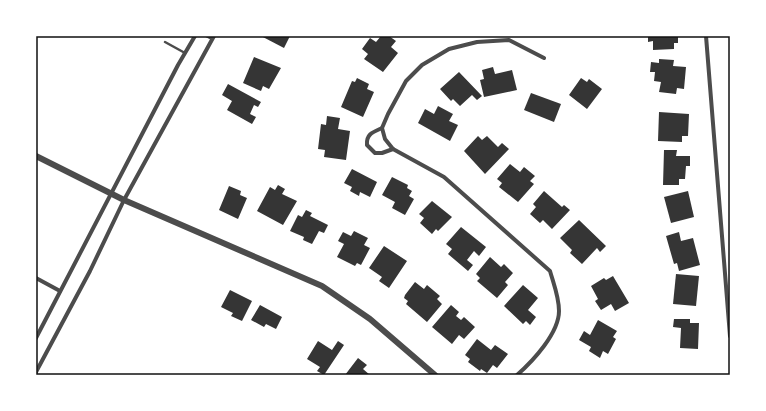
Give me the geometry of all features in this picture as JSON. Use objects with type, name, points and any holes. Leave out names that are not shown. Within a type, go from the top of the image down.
[{"type":"street","points":[[36,338],[185,52],[195,36]]},
{"type":"street","points":[[706,36],[730,336]]},
{"type":"street","points":[[36,372],[90,271],[124,200],[213,38]]},
{"type":"street","points":[[517,375],[545,344],[553,330],[559,313],[557,293],[550,272],[444,177],[393,149],[384,139],[382,128],[406,81],[422,65],[450,49],[477,42],[509,40],[544,58]]},
{"type":"street","points":[[382,128],[370,134],[367,139],[367,145],[374,153],[382,153],[393,149]]},
{"type":"street","points":[[36,156],[124,200],[322,286],[370,319],[435,375]]},
{"type":"street","points":[[36,278],[60,291]]},
{"type":"lane","points":[[206,36],[213,38]]},
{"type":"lane","points":[[165,42],[185,52]]},
{"type":"building","points":[[261,36],[290,36],[284,48]]},
{"type":"building","points":[[381,36],[389,36],[396,41],[391,47],[398,53],[383,72],[364,59],[368,54],[362,49],[370,38],[376,42]]},
{"type":"building","points":[[648,36],[678,36],[678,43],[674,43],[674,49],[653,50],[653,41],[648,42]]},
{"type":"building","points":[[254,57],[281,68],[269,89],[263,86],[261,91],[243,83]]},
{"type":"building","points":[[659,59],[674,60],[673,66],[686,67],[684,89],[677,88],[676,94],[659,92],[661,82],[654,81],[655,72],[650,72],[651,62],[659,63]]},
{"type":"building","points":[[493,67],[495,74],[512,70],[517,90],[484,97],[480,80],[484,79],[482,70]]},
{"type":"building","points":[[459,72],[482,96],[477,100],[472,95],[460,106],[453,99],[451,101],[440,89]]},
{"type":"building","points":[[357,78],[369,84],[367,89],[374,92],[363,117],[341,107],[352,81],[355,82]]},
{"type":"building","points":[[581,78],[587,82],[589,79],[602,89],[587,109],[569,95]]},
{"type":"building","points":[[228,84],[261,102],[258,107],[254,105],[250,114],[256,117],[252,124],[227,110],[232,101],[222,95]]},
{"type":"building","points":[[531,93],[561,104],[554,122],[524,110]]},
{"type":"building","points":[[438,106],[453,114],[449,121],[458,125],[450,141],[418,123],[425,109],[434,114]]},
{"type":"building","points":[[659,112],[689,114],[688,136],[682,136],[682,142],[658,141]]},
{"type":"building","points":[[327,116],[340,118],[338,129],[350,131],[346,160],[324,157],[325,150],[318,149],[321,124],[326,125]]},
{"type":"building","points":[[478,136],[482,140],[487,136],[498,147],[502,143],[509,149],[485,174],[464,151]]},
{"type":"building","points":[[664,150],[677,150],[676,156],[690,156],[690,166],[686,166],[685,179],[679,179],[679,185],[663,185]]},
{"type":"building","points":[[510,164],[520,172],[524,167],[535,176],[530,181],[534,184],[518,202],[499,187],[502,183],[497,179]]},
{"type":"building","points":[[352,169],[377,182],[370,197],[360,192],[359,196],[350,191],[352,187],[344,183]]},
{"type":"building","points":[[392,177],[408,185],[407,188],[412,191],[409,196],[414,199],[405,215],[392,208],[395,202],[382,195]]},
{"type":"building","points":[[278,185],[285,189],[282,194],[297,201],[283,225],[257,211],[270,187],[275,190]]},
{"type":"building","points":[[229,186],[241,191],[240,195],[247,198],[238,219],[219,210]]},
{"type":"building","points":[[544,191],[562,207],[564,205],[570,210],[552,229],[543,220],[540,223],[530,214],[536,207],[533,204]]},
{"type":"building","points":[[688,191],[694,217],[671,223],[664,197]]},
{"type":"building","points":[[432,201],[452,217],[438,231],[436,229],[432,234],[420,223],[424,218],[419,214]]},
{"type":"building","points":[[306,210],[312,213],[310,216],[328,225],[324,233],[319,231],[312,244],[303,240],[304,237],[290,231],[298,215],[302,217]]},
{"type":"building","points":[[579,220],[606,246],[600,252],[597,248],[582,264],[570,253],[572,250],[560,238]]},
{"type":"building","points":[[461,227],[486,247],[479,256],[474,251],[467,260],[473,265],[468,271],[448,254],[452,249],[446,244]]},
{"type":"building","points":[[354,231],[368,238],[364,245],[370,248],[361,265],[357,263],[355,266],[337,257],[344,244],[338,241],[343,232],[351,236]]},
{"type":"building","points":[[679,232],[681,241],[693,238],[700,265],[679,271],[677,263],[674,264],[666,236]]},
{"type":"building","points":[[384,246],[407,261],[389,288],[379,281],[382,277],[369,268]]},
{"type":"building","points":[[490,257],[501,267],[504,264],[513,273],[505,282],[508,285],[497,298],[477,281],[480,278],[476,274]]},
{"type":"building","points":[[676,274],[699,276],[696,306],[673,304]]},
{"type":"building","points":[[613,276],[629,303],[615,311],[611,304],[601,310],[595,301],[598,299],[591,286],[604,278],[606,280]]},
{"type":"building","points":[[415,282],[424,289],[427,285],[440,296],[437,299],[442,304],[427,322],[406,304],[408,301],[404,298]]},
{"type":"building","points":[[523,285],[538,298],[528,310],[536,317],[530,325],[526,321],[523,324],[504,306]]},
{"type":"building","points":[[230,290],[252,301],[242,321],[231,316],[233,313],[221,307]]},
{"type":"building","points":[[260,305],[282,317],[276,329],[266,324],[264,327],[251,320]]},
{"type":"building","points":[[451,305],[459,312],[456,316],[461,320],[464,317],[475,327],[464,339],[459,335],[452,344],[432,327]]},
{"type":"building","points":[[674,319],[690,319],[690,323],[699,323],[698,349],[680,348],[681,328],[673,327]]},
{"type":"building","points":[[598,320],[617,331],[613,337],[616,339],[608,354],[603,351],[600,358],[589,351],[591,347],[579,340],[584,331],[590,335]]},
{"type":"building","points":[[477,339],[491,350],[495,345],[508,354],[497,368],[493,365],[487,373],[481,369],[480,371],[468,362],[470,359],[465,355]]},
{"type":"building","points":[[318,341],[332,350],[338,341],[344,345],[324,375],[317,371],[320,367],[307,359]]},
{"type":"building","points":[[358,358],[367,365],[363,369],[370,375],[345,375]]}]
